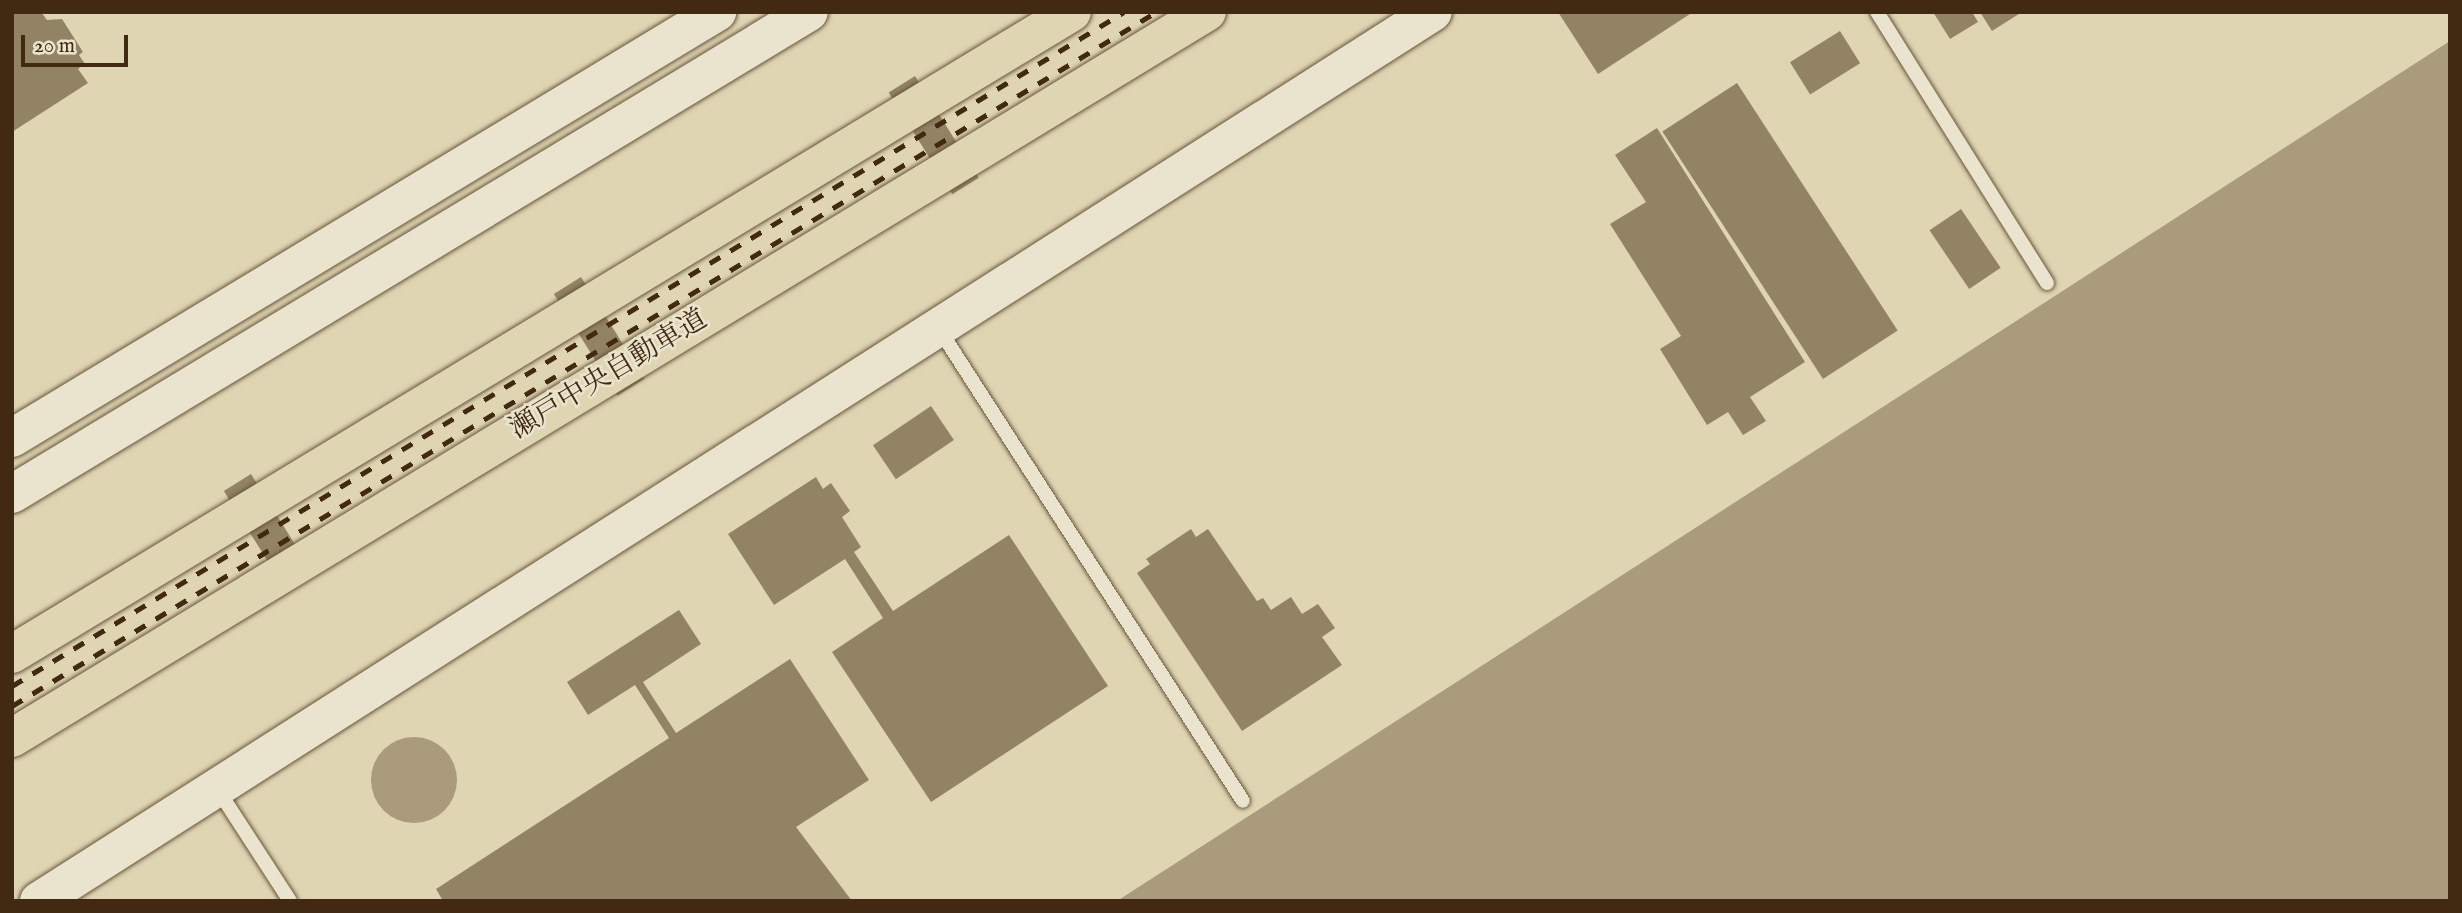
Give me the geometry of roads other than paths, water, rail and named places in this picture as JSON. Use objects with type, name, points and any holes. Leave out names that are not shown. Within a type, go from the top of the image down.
[{"type":"highway","points":[[12,654],[1072,12]]},
{"type":"highway","name":"瀬戸中央自動車道","points":[[12,738],[1206,12]]},
{"type":"street","points":[[12,438],[717,12]]},
{"type":"street","points":[[12,494],[809,12]]},
{"type":"street","points":[[39,901],[74,875],[215,785],[1433,12]]},
{"type":"street","points":[[15,901],[74,875]]},
{"type":"lane","points":[[1877,12],[2047,283]]},
{"type":"lane","points":[[939,328],[1243,801]]},
{"type":"lane","points":[[215,785],[290,901]]},
{"type":"railway","points":[[12,686],[1124,12]]},
{"type":"railway","points":[[12,706],[1156,12]]}]
